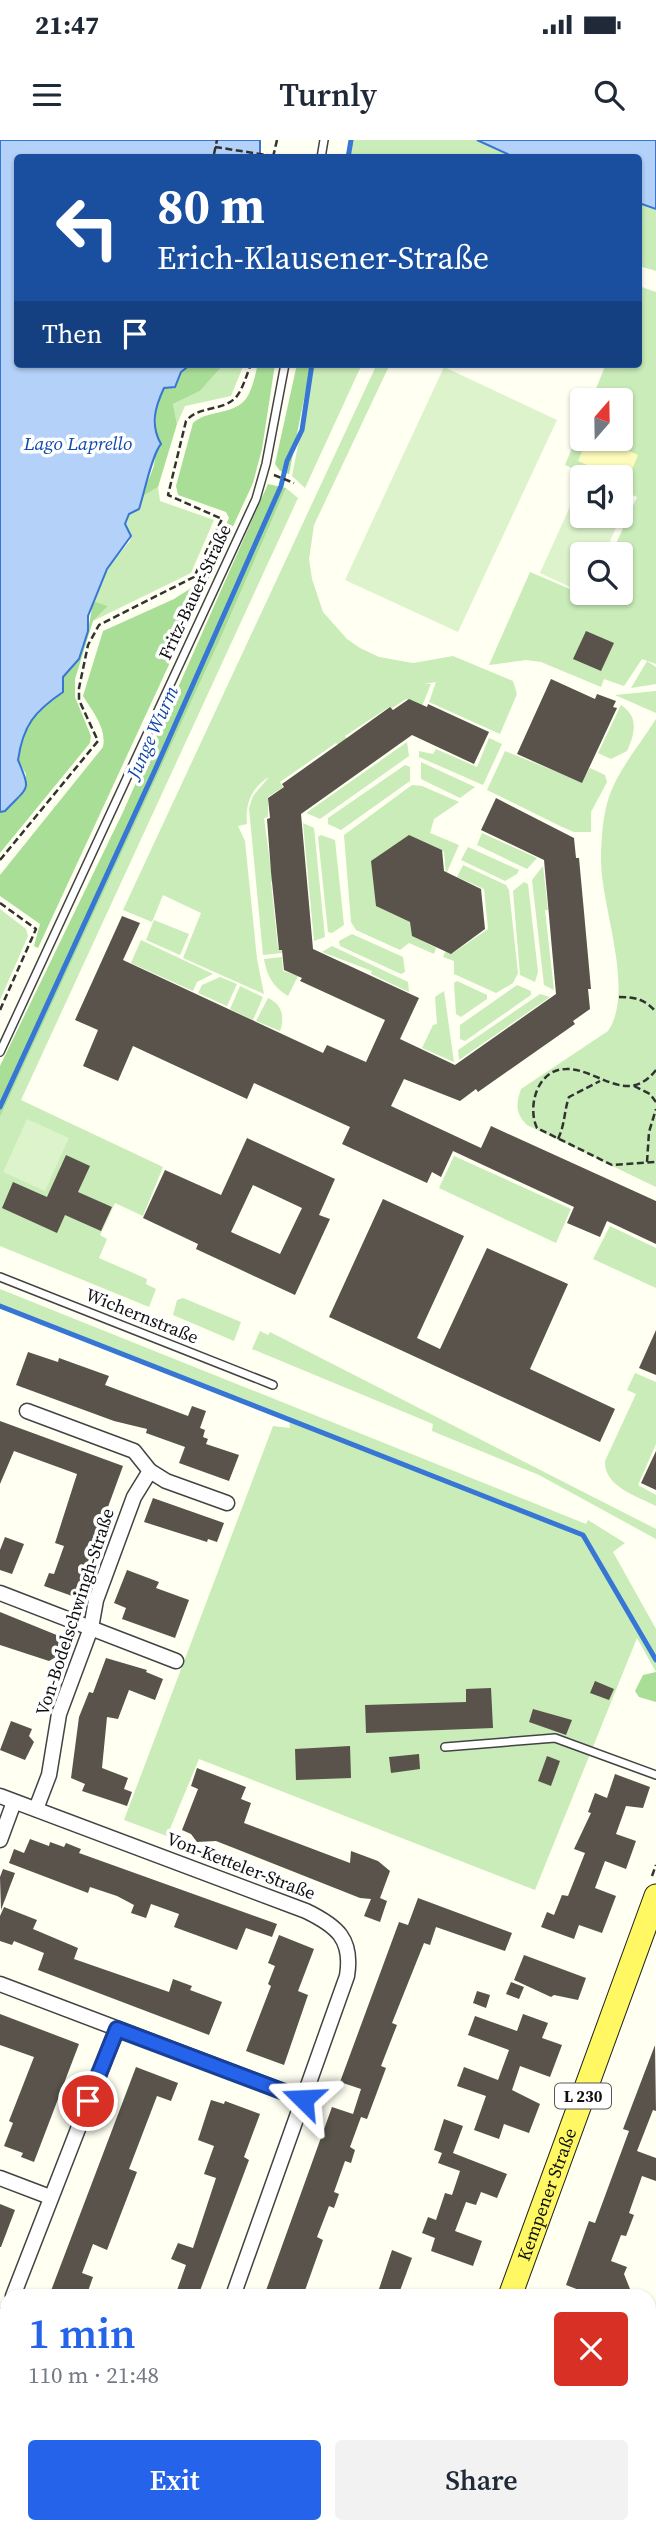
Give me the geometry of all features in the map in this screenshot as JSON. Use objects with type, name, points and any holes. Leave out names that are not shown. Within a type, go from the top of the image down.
[{"type":"main road","name":"Kempener Straße","points":[[513,2289],[656,1896]]},
{"type":"street","points":[[27,1411],[134,1451],[150,1471],[166,1481],[227,1503]]},
{"type":"street","name":"Von-Bodelschwingh-Straße","points":[[36,1809],[49,1775],[59,1714],[91,1628],[96,1600],[134,1497],[150,1471]]},
{"type":"street","points":[[0,1593],[176,1661]]},
{"type":"street","name":"Von-Ketteler-Straße","points":[[0,1796],[306,1910],[326,1920],[344,1938],[350,1957],[347,1976],[235,2289]]},
{"type":"street","points":[[0,1840],[14,1802]]},
{"type":"street","points":[[0,1984],[303,2099]]},
{"type":"street","points":[[16,2289],[117,2029]]},
{"type":"street","points":[[0,2178],[50,2197]]},
{"type":"lane","name":"Fritz-Bauer-Straße","points":[[0,1052],[256,499],[265,471],[284,368]]},
{"type":"lane","name":"Wichernstraße","points":[[0,1277],[273,1385]]},
{"type":"lane","points":[[445,1747],[555,1738],[656,1775]]},
{"type":"path","points":[[214,154],[216,140]]},
{"type":"path","points":[[215,147],[256,154]]},
{"type":"path","points":[[0,860],[98,741],[79,700],[79,688],[88,645],[99,625],[194,578],[222,519],[168,495],[186,421],[194,411],[230,402],[238,395],[249,368]]},
{"type":"path","points":[[265,471],[294,483]]},
{"type":"path","points":[[0,903],[36,929],[0,1010]]},
{"type":"path","points":[[619,997],[633,997],[648,1002],[656,1012]]},
{"type":"path","points":[[656,1102],[650,1094],[633,1086],[600,1081],[565,1069],[552,1072],[543,1080],[536,1091],[533,1118],[537,1128],[612,1164],[656,1162]]},
{"type":"path","points":[[633,1086],[648,1080],[656,1070]]},
{"type":"path","points":[[558,1139],[564,1128],[569,1097],[600,1081]]},
{"type":"path","points":[[647,1162],[649,1132],[656,1109]]},
{"type":"shaded area","points":[[353,140],[477,140],[507,154],[351,154]]},
{"type":"shaded area","points":[[642,204],[656,209],[656,271],[642,267]]},
{"type":"shaded area","points":[[642,287],[656,292],[656,664],[642,659],[624,686],[604,679],[601,687],[541,662],[526,660],[489,665],[530,572],[570,589],[570,605],[633,605],[633,542],[617,542],[623,528],[633,528],[633,506],[637,497],[633,495],[633,465],[570,465],[570,467],[565,465],[570,452],[634,452],[634,388],[596,388],[604,368],[642,368]]},
{"type":"shaded area","points":[[186,368],[220,368],[200,391],[173,404],[177,424],[158,487],[143,496],[154,465],[156,418],[160,399],[164,388],[175,387],[181,372]]},
{"type":"shaded area","points":[[220,368],[242,368],[231,396],[185,406],[177,424],[173,404],[200,391]]},
{"type":"shaded area","points":[[257,368],[274,368],[262,449],[253,483],[38,948],[34,946],[40,924],[0,896],[0,875],[103,747],[101,726],[83,696],[103,631],[174,599],[199,583],[229,518],[226,512],[178,495],[176,486],[193,423],[205,416],[233,409],[247,398]]},
{"type":"shaded area","points":[[296,368],[310,368],[289,474],[280,471],[275,464]]},
{"type":"shaded area","points":[[313,368],[360,368],[305,488],[292,476]]},
{"type":"shaded area","points":[[375,368],[388,368],[314,525],[309,559],[312,579],[323,612],[347,639],[360,648],[379,657],[413,663],[453,656],[513,681],[517,694],[500,734],[429,702],[436,682],[424,684],[431,684],[422,706],[406,699],[391,709],[389,707],[345,736],[347,740],[339,746],[336,743],[280,782],[283,787],[268,797],[268,817],[264,818],[271,870],[275,871],[275,881],[271,882],[278,948],[282,948],[282,953],[263,955],[249,808],[253,796],[269,777],[258,786],[248,803],[247,824],[238,826],[245,841],[257,959],[264,994],[183,958],[201,913],[163,895],[152,922],[123,910]]},
{"type":"shaded area","points":[[444,368],[557,420],[458,632],[345,580]]},
{"type":"shaded area","points":[[268,484],[286,488],[222,635],[0,1117],[0,1066],[123,812]]},
{"type":"shaded area","points":[[158,487],[160,501],[214,520],[191,573],[93,621],[108,606],[93,601],[107,568],[130,541],[131,536],[125,524],[129,514],[139,509],[143,496]]},
{"type":"shaded area","points":[[286,488],[298,498],[21,1100],[163,1167],[143,1216],[115,1203],[100,1235],[107,1239],[99,1258],[147,1279],[146,1284],[156,1289],[149,1307],[0,1246],[0,1117],[222,635]]},
{"type":"shaded area","points":[[570,506],[570,528],[616,528],[610,542],[570,542],[570,587],[540,573]]},
{"type":"shaded area","points":[[93,601],[108,606],[93,621],[75,679],[75,697],[91,736],[90,743],[0,853],[0,813],[22,793],[26,774],[18,760],[23,736],[37,713],[63,692],[63,677],[88,631]]},
{"type":"shaded area","points":[[647,661],[656,667],[656,684],[631,688]]},
{"type":"shaded area","points":[[656,691],[656,713],[615,695]]},
{"type":"shaded area","points":[[621,705],[633,720],[632,738],[627,751],[611,759],[598,753]]},
{"type":"shaded area","points":[[656,719],[656,1187],[527,1125],[520,1116],[518,1104],[521,1089],[608,1031],[615,1014],[618,973],[601,862],[604,821],[614,785]]},
{"type":"shaded area","points":[[489,738],[502,744],[483,785],[419,757],[419,751],[433,754],[436,749],[477,767]]},
{"type":"shaded area","points":[[407,742],[409,756],[320,819],[306,813]]},
{"type":"shaded area","points":[[505,751],[582,782],[590,768],[605,775],[607,782],[591,812],[591,832],[574,832],[487,790]]},
{"type":"shaded area","points":[[421,762],[475,787],[460,798],[421,779]]},
{"type":"shaded area","points":[[405,765],[410,767],[410,781],[341,830],[328,824],[328,818]]},
{"type":"shaded area","points":[[412,785],[422,786],[459,802],[434,819],[430,833],[459,845],[446,874],[444,852],[411,837],[374,863],[378,907],[412,923],[413,936],[436,948],[434,954],[409,943],[400,950],[356,930],[351,922],[344,835]]},
{"type":"shaded area","points":[[303,823],[314,828],[325,937],[314,941]]},
{"type":"shaded area","points":[[482,833],[537,858],[527,869],[477,845]]},
{"type":"shaded area","points":[[321,835],[335,840],[344,925],[332,933],[328,932],[318,837]]},
{"type":"shaded area","points":[[468,847],[519,870],[517,874],[505,881],[461,860]]},
{"type":"shaded area","points":[[463,865],[506,885],[509,890],[518,973],[513,983],[496,993],[454,974],[454,961],[443,957],[446,950],[453,953],[488,929],[484,889],[457,877]]},
{"type":"shaded area","points":[[543,866],[554,990],[544,985],[532,880]]},
{"type":"shaded area","points":[[524,882],[528,884],[538,972],[535,982],[520,975],[513,891]]},
{"type":"shaded area","points":[[0,909],[26,929],[28,936],[0,1000]]},
{"type":"shaded area","points":[[154,920],[189,934],[180,955],[146,940]]},
{"type":"shaded area","points":[[352,934],[403,957],[405,972],[401,974],[340,946],[339,941]]},
{"type":"shaded area","points":[[141,940],[213,974],[197,982],[193,991],[131,963]]},
{"type":"shaded area","points":[[332,946],[408,982],[409,992],[371,974],[372,971],[322,952]]},
{"type":"shaded area","points":[[282,957],[283,971],[298,976],[288,996],[278,989],[272,980],[264,959]]},
{"type":"shaded area","points":[[220,977],[237,984],[227,1006],[198,993],[202,985]]},
{"type":"shaded area","points":[[457,981],[487,995],[487,999],[461,1017],[456,1014],[454,983]]},
{"type":"shaded area","points":[[517,985],[531,991],[531,995],[465,1041],[460,1039],[460,1025]]},
{"type":"shaded area","points":[[240,986],[263,997],[253,1020],[230,1009]]},
{"type":"shaded area","points":[[444,991],[454,1062],[422,1048],[433,1025],[437,1024],[435,997]]},
{"type":"shaded area","points":[[540,994],[550,997],[459,1060],[458,1050]]},
{"type":"shaded area","points":[[268,998],[281,1012],[280,1031],[256,1021]]},
{"type":"shaded area","points":[[27,1119],[69,1138],[45,1191],[3,1172]]},
{"type":"shaded area","points":[[454,1156],[571,1209],[556,1243],[439,1188]]},
{"type":"shaded area","points":[[610,1226],[656,1248],[656,1288],[593,1259]]},
{"type":"shaded area","points":[[0,1289],[586,1524],[588,1520],[625,1543],[613,1552],[656,1629],[656,1672],[637,1638],[535,1890],[199,1759],[167,1836],[124,1820],[273,1426],[290,1428],[289,1418],[0,1304]]},
{"type":"shaded area","points":[[183,1298],[241,1322],[234,1341],[173,1315],[177,1300]]},
{"type":"shaded area","points":[[260,1331],[268,1335],[270,1332],[656,1529],[656,1539],[539,1475],[432,1431],[433,1424],[252,1349]]},
{"type":"shaded area","points":[[635,1373],[656,1382],[656,1444],[638,1485],[656,1495],[656,1506],[623,1490],[610,1478],[606,1470],[605,1461],[636,1394],[627,1390]]},
{"type":"shaded area","points":[[656,1672],[656,1702],[639,1697],[635,1691],[643,1675]]},
{"type":"sand","points":[[582,452],[631,452],[638,455],[633,467],[633,465],[587,465],[578,461]]},
{"type":"water","name":"Lago Laprello","points":[[0,140],[260,140],[260,154],[14,154],[14,368],[186,368],[181,372],[175,387],[164,388],[156,409],[156,430],[161,444],[151,465],[139,509],[129,514],[125,524],[131,536],[107,569],[88,616],[88,631],[79,659],[63,677],[63,692],[38,713],[23,737],[18,760],[25,778],[25,788],[5,811],[0,812]]},
{"type":"water","points":[[477,140],[656,140],[656,209],[642,204],[642,154],[507,154]]},
{"type":"building","points":[[586,631],[614,643],[601,671],[573,659]]},
{"type":"building","points":[[551,679],[595,699],[597,694],[616,701],[613,707],[617,708],[582,783],[517,754]]},
{"type":"building","points":[[409,699],[427,707],[428,704],[489,732],[474,764],[412,735],[301,814],[313,949],[419,998],[400,1039],[455,1065],[556,994],[544,860],[481,830],[496,798],[574,838],[576,858],[579,858],[591,989],[588,989],[590,1009],[573,1021],[575,1024],[478,1092],[476,1089],[460,1101],[404,1079],[391,1106],[481,1148],[491,1126],[656,1201],[656,1244],[607,1221],[600,1237],[567,1223],[574,1207],[453,1151],[441,1177],[432,1172],[427,1183],[342,1144],[350,1127],[254,1083],[247,1099],[133,1046],[118,1081],[83,1066],[98,1030],[75,1020],[122,916],[140,923],[123,960],[323,1053],[327,1045],[366,1062],[385,1020],[300,981],[302,978],[284,970],[282,950],[279,950],[271,872],[268,798],[284,787],[282,784],[390,707],[393,710]]},
{"type":"building","points":[[409,835],[442,850],[444,871],[481,889],[485,929],[451,954],[412,936],[410,922],[376,906],[371,861]]},
{"type":"building","points":[[247,1138],[335,1179],[319,1215],[330,1219],[295,1295],[196,1249],[198,1244],[143,1218],[165,1170],[221,1195]],"holes":[[[253,1185],[302,1208],[280,1254],[231,1232]]]},
{"type":"building","points":[[66,1155],[90,1166],[78,1192],[112,1207],[101,1231],[65,1215],[57,1233],[2,1208],[13,1182],[47,1197]]},
{"type":"building","points":[[383,1199],[464,1236],[417,1338],[440,1349],[487,1248],[568,1284],[530,1369],[615,1409],[600,1442],[329,1317]]},
{"type":"building","points":[[656,1330],[656,1375],[639,1368]]},
{"type":"building","points":[[28,1352],[58,1362],[59,1358],[109,1376],[105,1385],[188,1416],[192,1406],[206,1411],[200,1428],[205,1430],[203,1437],[208,1439],[206,1444],[239,1455],[229,1481],[179,1463],[185,1447],[146,1433],[147,1429],[114,1421],[16,1385]]},
{"type":"building","points":[[0,1421],[123,1466],[75,1597],[44,1586],[49,1573],[54,1574],[64,1546],[55,1543],[77,1474],[14,1451],[0,1484]]},
{"type":"building","points":[[656,1451],[656,1490],[641,1483]]},
{"type":"building","points":[[153,1498],[224,1523],[217,1542],[208,1539],[207,1542],[144,1522]]},
{"type":"building","points":[[5,1537],[24,1544],[12,1574],[0,1570],[0,1550]]},
{"type":"building","points":[[127,1570],[159,1582],[156,1588],[189,1600],[175,1638],[122,1619],[126,1608],[114,1603]]},
{"type":"building","points":[[0,1612],[64,1638],[60,1648],[63,1653],[49,1661],[0,1645]]},
{"type":"building","points":[[106,1658],[147,1670],[146,1672],[163,1679],[155,1700],[129,1690],[118,1719],[107,1717],[102,1768],[128,1778],[124,1789],[132,1792],[127,1806],[82,1791],[85,1784],[71,1778],[79,1717],[89,1692],[93,1693]]},
{"type":"building","points":[[595,1681],[614,1689],[609,1700],[590,1693]]},
{"type":"building","points":[[491,1688],[493,1728],[366,1733],[365,1705],[466,1702],[466,1689]]},
{"type":"building","points":[[533,1709],[572,1720],[566,1735],[529,1722]]},
{"type":"building","points":[[11,1721],[32,1729],[29,1736],[34,1742],[25,1760],[0,1750]]},
{"type":"building","points":[[350,1746],[351,1778],[296,1780],[295,1749]]},
{"type":"building","points":[[419,1754],[420,1769],[391,1773],[389,1757]]},
{"type":"building","points":[[547,1756],[560,1761],[551,1786],[538,1781]]},
{"type":"building","points":[[197,1768],[246,1787],[241,1799],[251,1803],[244,1823],[350,1863],[351,1851],[378,1861],[390,1871],[380,1898],[387,1901],[380,1922],[364,1916],[371,1899],[360,1898],[216,1841],[197,1842],[191,1834],[182,1830],[198,1789],[191,1786]]},
{"type":"building","points":[[615,1774],[650,1787],[643,1808],[626,1806],[616,1834],[636,1841],[626,1869],[605,1861],[595,1888],[616,1896],[602,1933],[579,1925],[574,1939],[541,1927],[547,1912],[554,1915],[562,1895],[568,1896],[585,1853],[574,1849],[591,1813],[588,1812],[595,1793],[607,1798]]},
{"type":"building","points":[[30,1839],[49,1846],[50,1842],[64,1847],[66,1843],[81,1849],[79,1853],[277,1924],[272,1937],[246,1928],[237,1950],[174,1927],[179,1914],[151,1904],[146,1918],[131,1913],[134,1905],[117,1896],[90,1887],[88,1893],[9,1863],[14,1849],[24,1853]]},
{"type":"building","points":[[3,1869],[15,1873],[1,1910],[0,1877]]},
{"type":"building","points":[[418,1898],[512,1933],[505,1951],[436,1927],[430,1945],[424,1943],[392,2023],[397,2025],[381,2066],[386,2068],[367,2119],[361,2117],[350,2147],[355,2150],[351,2163],[345,2161],[334,2192],[339,2194],[334,2208],[329,2206],[317,2237],[323,2240],[306,2289],[267,2289],[332,2107],[353,2114],[361,2089],[340,2082],[399,1922],[408,1925]]},
{"type":"building","points":[[4,1907],[37,1920],[33,1929],[78,1948],[74,1959],[169,1992],[173,1979],[192,1986],[190,1990],[222,2002],[209,2035],[38,1970],[44,1953],[14,1941],[12,1945],[0,1941],[0,1916]]},
{"type":"building","points":[[279,1935],[314,1949],[298,1991],[308,1995],[284,2065],[246,2051],[271,1986],[268,1984],[275,1966],[268,1963]]},
{"type":"building","points":[[524,1955],[586,1978],[578,2000],[554,1995],[551,1997],[514,1980]]},
{"type":"building","points":[[511,1982],[524,1987],[519,1999],[506,1994]]},
{"type":"building","points":[[477,1991],[490,1995],[486,2008],[473,2003]]},
{"type":"building","points":[[0,2014],[79,2044],[34,2162],[21,2157],[23,2153],[4,2146],[13,2123],[9,2121],[34,2057],[0,2045]]},
{"type":"building","points":[[523,2014],[548,2023],[542,2038],[562,2045],[550,2077],[520,2066],[512,2090],[540,2104],[529,2133],[504,2124],[499,2139],[474,2130],[486,2096],[457,2086],[464,2067],[498,2080],[509,2050],[468,2035],[475,2016],[517,2031]]},
{"type":"building","points":[[655,2045],[656,2111],[653,2110],[637,2151],[656,2158],[656,2181],[642,2176],[629,2213],[634,2215],[626,2236],[621,2235],[611,2261],[627,2267],[624,2274],[630,2289],[577,2289],[566,2285],[589,2221],[595,2223],[629,2131],[623,2129]]},
{"type":"building","points":[[136,2067],[178,2083],[171,2101],[157,2096],[129,2169],[137,2172],[107,2250],[93,2244],[82,2273],[93,2277],[89,2289],[52,2289]]},
{"type":"building","points":[[211,2100],[224,2104],[225,2101],[260,2114],[244,2157],[249,2160],[201,2289],[177,2289],[186,2265],[171,2259],[178,2243],[193,2248],[216,2178],[204,2174],[214,2146],[198,2140]]},
{"type":"building","points":[[444,2119],[463,2126],[453,2153],[507,2174],[497,2198],[481,2192],[476,2205],[466,2202],[455,2231],[482,2241],[473,2266],[431,2251],[435,2238],[422,2233],[428,2217],[436,2220],[445,2193],[452,2195],[460,2171],[438,2163],[442,2153],[434,2150]]},
{"type":"building","points":[[0,2204],[15,2210],[1,2247],[0,2247]]},
{"type":"building","points":[[392,2250],[412,2258],[401,2289],[379,2289]]},
{"type":"waterway","name":"Junge Wurm","points":[[349,154],[351,140]]},
{"type":"waterway","name":"Junge Wurm","points":[[0,1107],[155,770],[281,486],[287,461],[302,430],[311,368]]},
{"type":"waterway","points":[[0,1306],[583,1535],[656,1660]]},
{"type":"route","points":[[88,2101],[117,2029],[303,2099]]}]
